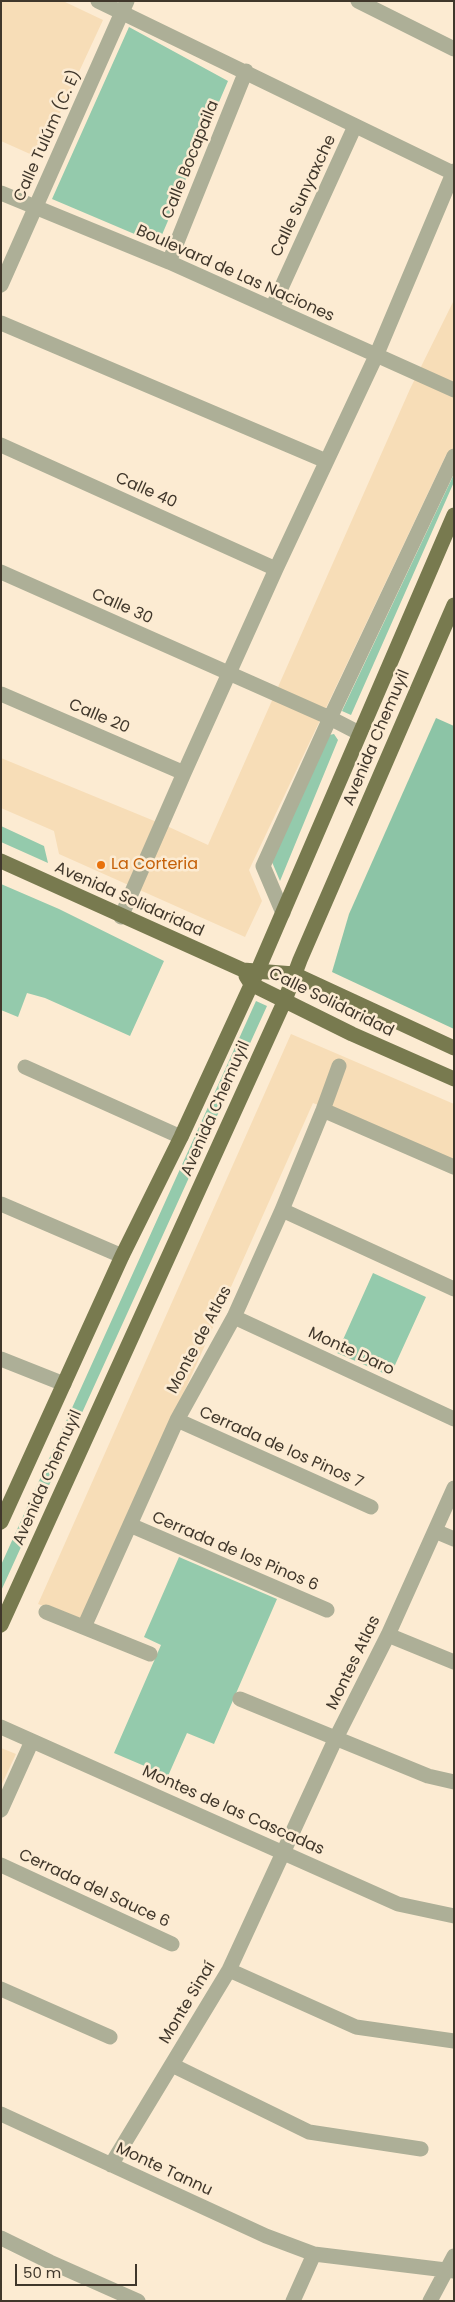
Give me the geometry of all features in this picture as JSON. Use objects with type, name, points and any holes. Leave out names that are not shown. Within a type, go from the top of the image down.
[{"type":"main road","name":"Avenida Chemuyil","points":[[250,970],[283,913],[454,515]]},
{"type":"main road","name":"Avenida Chemuyil","points":[[1,1625],[285,1000],[294,974],[454,605]]},
{"type":"main road","name":"Avenida Solidaridad","points":[[1,861],[121,917],[250,970]]},
{"type":"main road","name":"Calle Solidaridad","points":[[454,1048],[294,974],[250,970],[251,984],[352,1034],[454,1080]]},
{"type":"main road","name":"Avenida Chemuyil","points":[[3,1513],[122,1256],[181,1137],[251,984]]},
{"type":"street","points":[[98,1],[125,7],[246,72],[453,172],[376,356],[276,569],[121,917]]},
{"type":"street","points":[[358,1],[454,49]]},
{"type":"street","name":"Calle Tulúm (C. E)","points":[[1,285],[125,7]]},
{"type":"street","name":"Calle Bocapaila","points":[[169,262],[246,72]]},
{"type":"street","name":"Calle Sunyaxche","points":[[272,308],[355,126]]},
{"type":"street","name":"Boulevard de Las Naciones","points":[[1,193],[169,262],[454,390]]},
{"type":"street","points":[[1,323],[326,462]]},
{"type":"street","name":"Calle 40","points":[[1,445],[276,569]]},
{"type":"street","points":[[283,913],[263,866],[330,718],[454,456]]},
{"type":"street","name":"Calle 30","points":[[1,572],[330,718],[359,733]]},
{"type":"street","name":"Calle 20","points":[[1,694],[184,773]]},
{"type":"street","name":"Monte de Atlas","points":[[84,1627],[177,1420],[234,1317],[282,1210],[339,1066]]},
{"type":"street","points":[[25,1068],[181,1137]]},
{"type":"street","points":[[323,1110],[454,1167]]},
{"type":"street","points":[[1,1204],[122,1256]]},
{"type":"street","points":[[282,1210],[454,1289]]},
{"type":"street","name":"Monte Daro","points":[[234,1317],[454,1419]]},
{"type":"street","points":[[1,1359],[64,1384]]},
{"type":"street","name":"Cerrada de los Pinos 7","points":[[177,1420],[371,1507]]},
{"type":"street","name":"Montes Atlas","points":[[284,1853],[335,1740],[388,1634],[454,1488]]},
{"type":"street","name":"Cerrada de los Pinos 6","points":[[130,1525],[327,1610]]},
{"type":"street","points":[[435,1531],[454,1539]]},
{"type":"street","points":[[46,1612],[150,1654]]},
{"type":"street","points":[[388,1634],[454,1662]]},
{"type":"street","points":[[240,1699],[335,1740],[428,1776],[454,1782]]},
{"type":"street","name":"Montes de las Cascadas","points":[[1,1727],[398,1904],[454,1916]]},
{"type":"street","points":[[1,1810],[32,1741]]},
{"type":"street","name":"Monte Sinaí","points":[[111,2165],[229,1970],[284,1853]]},
{"type":"street","name":"Cerrada del Sauce 6","points":[[1,1865],[172,1944]]},
{"type":"street","points":[[229,1970],[356,2027],[454,2041]]},
{"type":"street","points":[[1,1989],[110,2037]]},
{"type":"street","points":[[172,2065],[309,2132],[421,2149]]},
{"type":"street","name":"Monte Tannu","points":[[1,2114],[266,2236],[314,2254],[451,2265]]},
{"type":"street","points":[[1,2238],[138,2301]]},
{"type":"street","points":[[293,2301],[314,2254]]},
{"type":"street","points":[[430,2301],[451,2265]]},
{"type":"shaded area","points":[[1,1],[63,1],[103,20],[39,158],[1,141]]},
{"type":"shaded area","points":[[454,300],[454,450],[446,455],[249,870],[262,901],[245,937],[59,854],[54,831],[1,808],[1,758],[208,845],[410,389]]},
{"type":"shaded area","points":[[291,1034],[454,1104],[454,1162],[313,1103],[82,1621],[38,1604]]},
{"type":"shaded area","points":[[1,1748],[16,1754],[1,1786]]},
{"type":"green space","points":[[129,27],[228,81],[158,244],[52,199]]},
{"type":"green space","points":[[454,474],[454,482],[351,715],[342,711]]},
{"type":"green space","points":[[436,718],[454,726],[454,1029],[332,972],[349,914]]},
{"type":"green space","points":[[334,734],[338,740],[280,881],[272,862],[329,735]]},
{"type":"green space","points":[[1,826],[44,846],[48,863],[1,842]]},
{"type":"green space","points":[[1,884],[59,909],[164,961],[130,1036],[45,998],[27,993],[18,1017],[1,1010]]},
{"type":"green space","points":[[256,1001],[267,1006],[1,1591],[1,1565]]},
{"type":"green space","points":[[373,1273],[426,1297],[390,1376],[337,1353]]},
{"type":"green space","points":[[179,1557],[277,1599],[214,1744],[187,1733],[168,1776],[114,1753],[161,1645],[144,1637]]},
{"type":"place","name":"La Corteria","points":[[101,865]]}]
